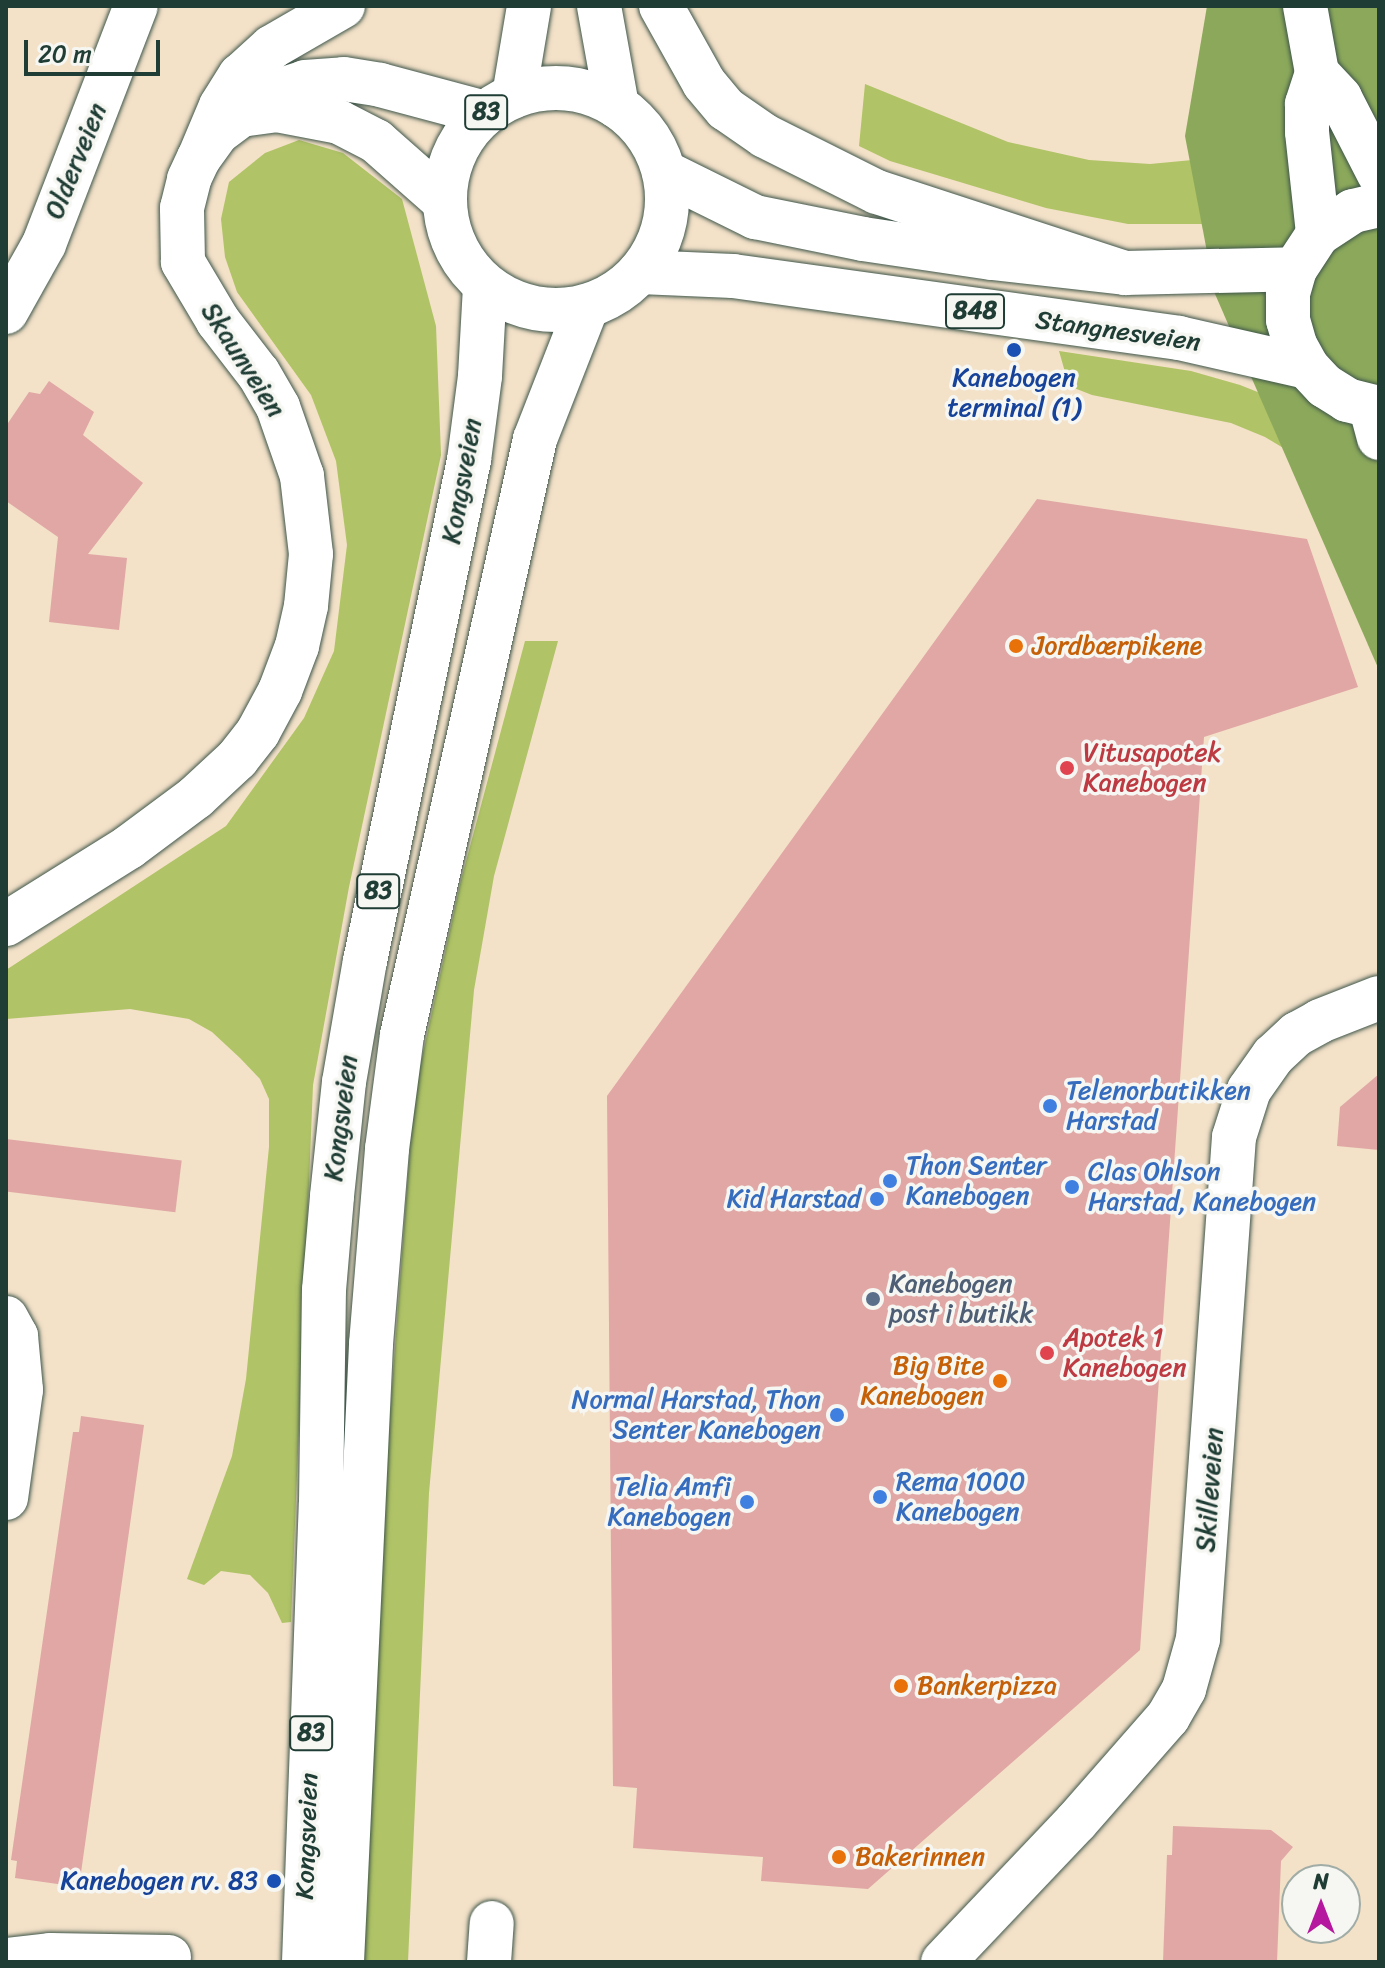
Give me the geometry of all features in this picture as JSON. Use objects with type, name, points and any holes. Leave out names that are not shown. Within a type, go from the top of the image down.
[{"type":"main road","name":"Olderveien","points":[[6,312],[44,244],[136,6]]},
{"type":"main road","points":[[199,158],[221,106],[240,76],[272,47],[343,6]]},
{"type":"main road","name":"83","points":[[500,104],[529,6]]},
{"type":"main road","points":[[599,6],[617,106]]},
{"type":"main road","points":[[661,6],[704,83],[726,109],[765,136],[877,192],[1125,273]]},
{"type":"main road","points":[[1305,6],[1317,73],[1340,98],[1379,174]]},
{"type":"main road","name":"Stangnesveien","points":[[1317,73],[1307,104],[1306,251],[1288,294],[1288,320],[1295,345],[1307,367],[1325,386],[1376,418]]},
{"type":"main road","name":"Skaunveien","points":[[6,924],[129,847],[196,797],[237,759],[258,732],[280,691],[297,646],[306,606],[311,554],[302,476],[278,407],[258,373],[218,321],[183,262],[182,208],[189,179],[199,158],[217,133],[242,114],[272,93],[305,82],[344,79],[500,104]]},
{"type":"main road","name":"83","points":[[567,88],[617,106],[647,135],[664,172],[667,192],[662,235],[640,272],[607,298],[587,306],[545,311],[523,306],[485,286],[471,272],[451,239],[444,201],[454,152],[500,104],[531,90],[567,88]]},
{"type":"main road","points":[[242,114],[276,110],[339,122],[376,141],[444,201]]},
{"type":"main road","name":"848","points":[[664,172],[755,217],[992,258],[1125,273],[1306,251]]},
{"type":"main road","points":[[1306,251],[1353,211],[1379,205]]},
{"type":"main road","name":"Stangnesveien","points":[[640,272],[733,276],[1179,338],[1307,367]]},
{"type":"main road","name":"Kongsveien","points":[[304,1962],[321,1503],[324,1290],[344,1082],[365,961],[469,460],[480,376],[485,286]]},
{"type":"main road","name":"Kongsveien","points":[[342,1962],[371,1344],[389,1135],[402,1035],[535,439],[587,306]]},
{"type":"main road","name":"Skilleveien","points":[[943,1962],[1076,1822],[1168,1717],[1184,1689],[1198,1639],[1234,1137],[1249,1090],[1273,1056],[1297,1034],[1320,1021],[1379,998]]},
{"type":"main road","points":[[6,1318],[16,1336],[21,1390],[6,1498]]},
{"type":"main road","points":[[6,1960],[50,1955],[169,1957]]},
{"type":"green space","points":[[1207,6],[1379,6],[1379,670],[1215,294],[1185,136]]},
{"type":"green space","points":[[865,84],[1008,142],[1089,160],[1150,164],[1267,153],[1207,224],[1128,224],[1046,208],[890,161],[859,146]]},
{"type":"green space","points":[[299,140],[343,153],[402,199],[436,326],[441,455],[349,887],[313,1085],[291,1622],[282,1623],[268,1593],[250,1575],[221,1571],[204,1585],[187,1579],[232,1456],[246,1379],[269,1147],[269,1099],[260,1079],[240,1058],[212,1032],[189,1019],[130,1009],[6,1019],[6,970],[226,826],[304,718],[334,651],[347,545],[336,461],[311,395],[237,292],[225,257],[221,219],[229,182],[265,153]]},
{"type":"green space","points":[[1059,351],[1191,371],[1240,385],[1285,403],[1300,458],[1265,437],[1231,423],[1092,395],[1069,386]]},
{"type":"green space","points":[[525,641],[558,641],[494,876],[474,990],[429,1493],[408,1962],[363,1962],[384,1494],[414,1094],[461,880]]},
{"type":"building","points":[[49,381],[94,412],[83,435],[143,483],[88,554],[127,558],[119,630],[49,622],[58,537],[6,501],[6,426],[29,392],[40,394]]},
{"type":"building","name":"Thon Senter Kanebogen","points":[[1037,499],[1307,539],[1358,687],[1204,737],[1140,1650],[868,1889],[761,1881],[763,1857],[633,1848],[637,1788],[613,1786],[607,1096]]},
{"type":"building","points":[[1379,1074],[1379,1150],[1337,1146],[1340,1107]]},
{"type":"building","points":[[6,1139],[182,1161],[175,1212],[6,1191]]},
{"type":"building","points":[[81,1416],[144,1425],[79,1887],[15,1878],[17,1861],[11,1860],[73,1432],[79,1432]]},
{"type":"building","points":[[1173,1826],[1271,1830],[1293,1847],[1281,1861],[1277,1962],[1163,1962],[1167,1855],[1172,1855]]},
{"type":"place","name":"Kanebogen terminal (1)","points":[[1014,350]]},
{"type":"place","name":"Jordbærpikene","points":[[1016,646]]},
{"type":"place","name":"Vitusapotek Kanebogen","points":[[1067,768]]},
{"type":"place","name":"Telenorbutikken Harstad","points":[[1050,1106]]},
{"type":"place","name":"Thon Senter Kanebogen","points":[[890,1181]]},
{"type":"place","name":"Clas Ohlson Harstad, Kanebogen","points":[[1072,1187]]},
{"type":"place","name":"Kid Harstad","points":[[877,1199]]},
{"type":"place","name":"Kanebogen post i butikk","points":[[873,1299]]},
{"type":"place","name":"Apotek 1 Kanebogen","points":[[1047,1353]]},
{"type":"place","name":"Big Bite Kanebogen","points":[[1000,1381]]},
{"type":"place","name":"Normal Harstad, Thon Senter Kanebogen","points":[[837,1415]]},
{"type":"place","name":"Rema 1000 Kanebogen","points":[[880,1497]]},
{"type":"place","name":"Telia Amfi Kanebogen","points":[[747,1502]]},
{"type":"place","name":"Bankerpizza","points":[[901,1686]]},
{"type":"place","name":"Bakerinnen","points":[[839,1857]]},
{"type":"place","name":"Kanebogen rv. 83","points":[[274,1881]]}]
